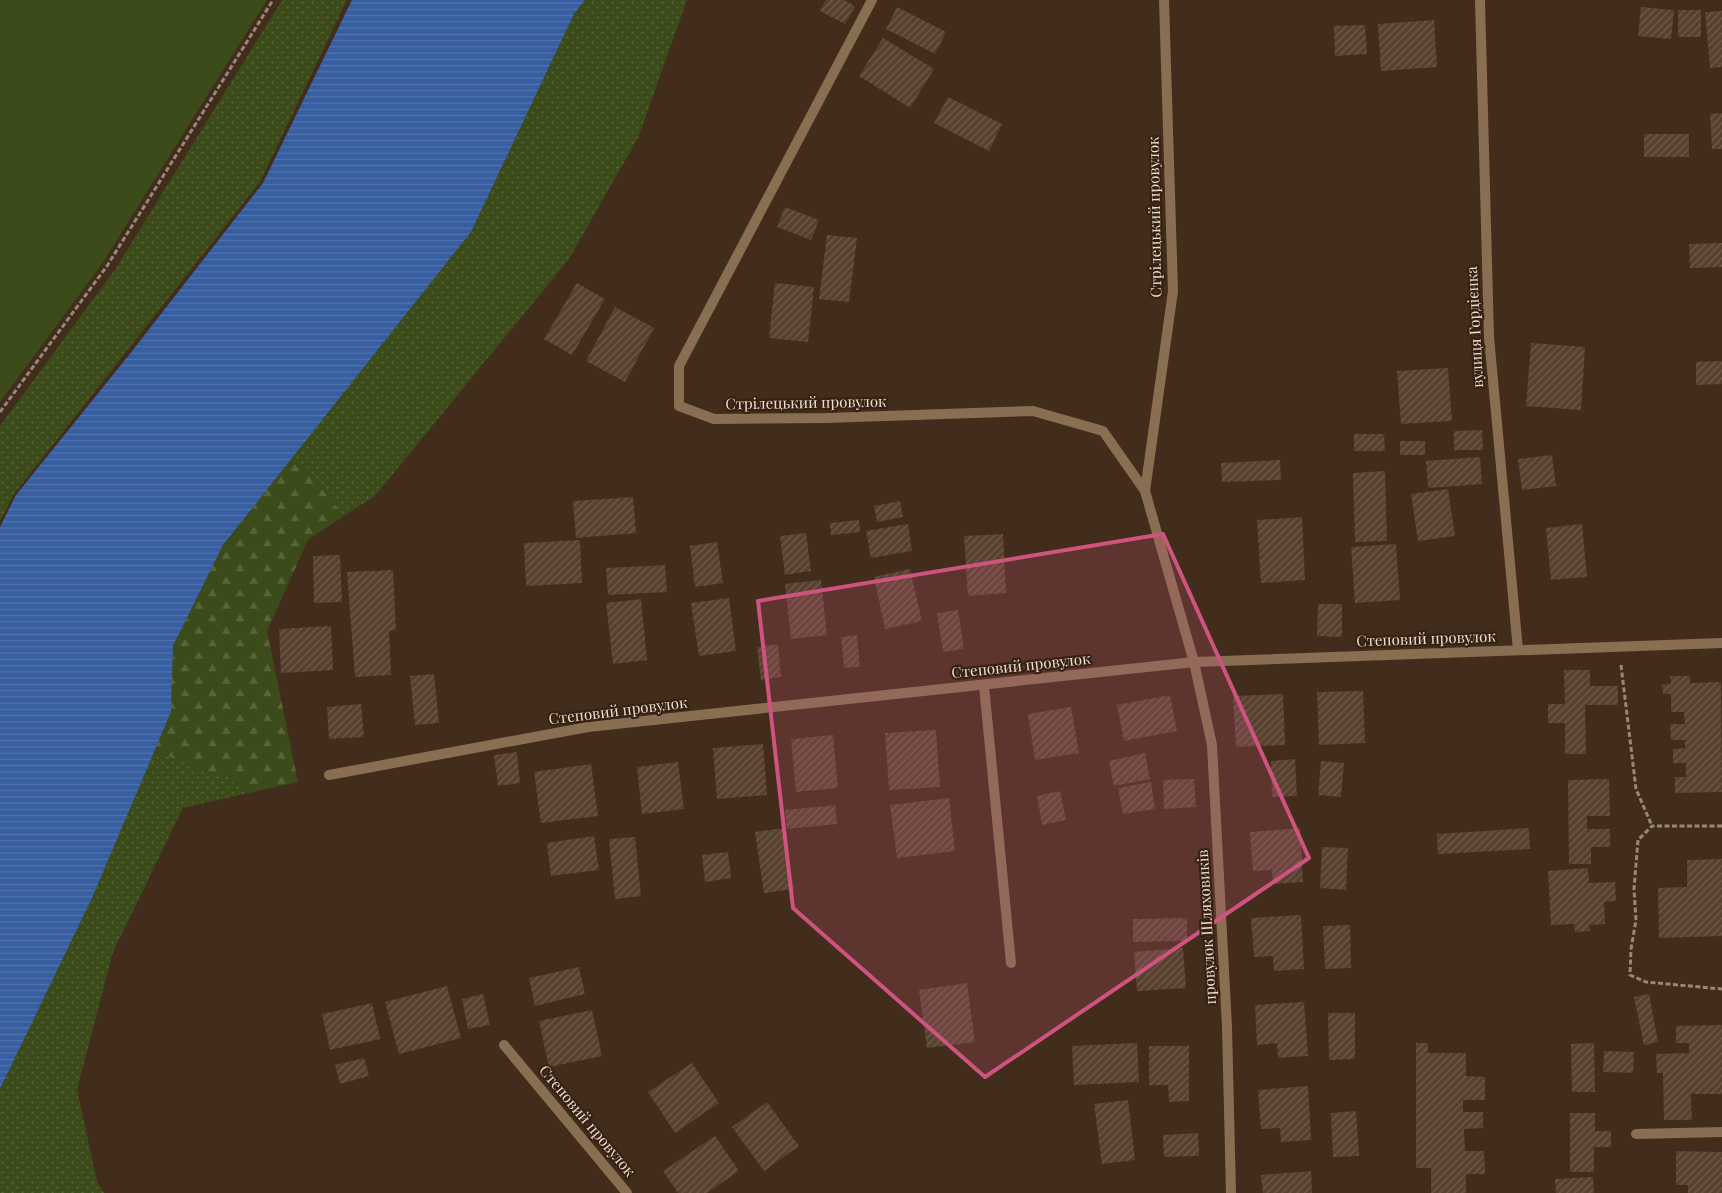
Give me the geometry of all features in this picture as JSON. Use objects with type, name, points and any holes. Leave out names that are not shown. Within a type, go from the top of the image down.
[{"type":"street","name":"Стрілецький провулок","points":[[872,0],[679,366],[679,406],[714,419],[826,418],[1033,411],[1103,431],[1145,491],[1194,662]]},
{"type":"street","name":"Стрілецький провулок","points":[[1145,491],[1173,291],[1164,0]]},
{"type":"street","name":"вулиця Гордієнка","points":[[1480,0],[1488,337],[1518,650]]},
{"type":"street","name":"Степовий провулок","points":[[329,774],[588,727],[1194,662],[1722,643]]},
{"type":"street","name":"провулок Шляховиків","points":[[1194,662],[1212,745],[1228,1027],[1231,1193]]},
{"type":"street","points":[[984,686],[1011,963]]},
{"type":"street","name":"Степовий провулок","points":[[504,1045],[628,1193]]},
{"type":"street","points":[[1636,1134],[1722,1132]]},
{"type":"path","points":[[0,412],[107,266],[273,0]]},
{"type":"path","points":[[1620,647],[1636,789],[1652,826]]},
{"type":"path","points":[[1722,826],[1652,826],[1638,840],[1634,889],[1636,920],[1631,948],[1630,976],[1646,982],[1722,989]]},
{"type":"highlighted area","points":[[1163,534],[1309,858],[985,1077],[793,908],[758,601]]},
{"type":"green space","points":[[0,0],[267,0],[102,264],[0,402]]},
{"type":"green space","points":[[282,0],[347,0],[260,182],[14,494],[0,521],[0,426],[116,268]]},
{"type":"green space","points":[[585,0],[687,0],[638,138],[569,259],[375,496],[344,516],[294,455],[471,232],[574,14]]},
{"type":"green space","points":[[294,455],[344,516],[308,540],[267,631],[298,782],[253,792],[220,776],[154,751],[171,712],[173,646],[223,545]]},
{"type":"green space","points":[[154,751],[220,776],[253,792],[183,808],[113,952],[77,1090],[97,1181],[104,1193],[0,1193],[0,1089],[92,898]]},
{"type":"water","points":[[352,0],[585,0],[574,14],[471,232],[223,545],[173,646],[171,712],[92,898],[0,1089],[0,527],[16,495],[129,355],[263,183]]},
{"type":"building","points":[[826,0],[844,0],[855,6],[845,24],[820,11]]},
{"type":"building","points":[[897,7],[946,32],[935,54],[886,29]]},
{"type":"building","points":[[1641,7],[1674,10],[1671,39],[1638,36]]},
{"type":"building","points":[[1678,10],[1701,10],[1701,37],[1678,37]]},
{"type":"building","points":[[1722,11],[1722,67],[1710,68],[1705,12]]},
{"type":"building","points":[[1434,20],[1437,67],[1381,71],[1378,24]]},
{"type":"building","points":[[1365,25],[1367,54],[1335,56],[1334,26]]},
{"type":"building","points":[[883,38],[934,69],[910,108],[859,76]]},
{"type":"building","points":[[948,97],[1002,124],[989,151],[934,123]]},
{"type":"building","points":[[1722,113],[1722,149],[1712,149],[1710,114]]},
{"type":"building","points":[[1644,134],[1689,134],[1689,157],[1644,157]]},
{"type":"building","points":[[785,207],[819,220],[811,240],[777,227]]},
{"type":"building","points":[[827,235],[857,238],[849,302],[819,299]]},
{"type":"building","points":[[1722,243],[1722,267],[1690,268],[1689,244]]},
{"type":"building","points":[[577,283],[605,299],[572,355],[544,339]]},
{"type":"building","points":[[775,283],[814,287],[808,342],[769,338]]},
{"type":"building","points":[[615,307],[654,328],[625,382],[586,361]]},
{"type":"building","points":[[1531,343],[1585,347],[1581,410],[1526,406]]},
{"type":"building","points":[[1722,361],[1722,384],[1696,385],[1696,362]]},
{"type":"building","points":[[1448,368],[1452,421],[1401,424],[1397,371]]},
{"type":"building","points":[[1482,430],[1483,450],[1454,450],[1454,431]]},
{"type":"building","points":[[1354,434],[1384,434],[1385,451],[1354,451]]},
{"type":"building","points":[[1400,441],[1425,441],[1425,455],[1400,455]]},
{"type":"building","points":[[1552,455],[1556,486],[1522,490],[1518,459]]},
{"type":"building","points":[[1480,457],[1482,484],[1428,488],[1426,461]]},
{"type":"building","points":[[1280,460],[1281,480],[1222,482],[1221,463]]},
{"type":"building","points":[[1385,471],[1387,541],[1355,542],[1353,473]]},
{"type":"building","points":[[1448,489],[1455,536],[1418,541],[1411,494]]},
{"type":"building","points":[[633,497],[636,533],[576,538],[573,501]]},
{"type":"building","points":[[900,501],[903,517],[877,522],[874,506]]},
{"type":"building","points":[[1302,517],[1305,580],[1261,583],[1257,520]]},
{"type":"building","points":[[859,520],[860,532],[831,535],[830,523]]},
{"type":"building","points":[[908,524],[912,551],[871,558],[866,531]]},
{"type":"building","points":[[1582,524],[1587,577],[1551,580],[1546,528]]},
{"type":"building","points":[[806,533],[811,571],[785,575],[780,536]]},
{"type":"building","points":[[1003,534],[1006,593],[968,596],[964,536]]},
{"type":"building","points":[[580,540],[582,583],[526,586],[524,543]]},
{"type":"building","points":[[717,542],[723,583],[695,587],[690,546]]},
{"type":"building","points":[[1396,544],[1400,600],[1355,603],[1351,547]]},
{"type":"building","points":[[340,555],[342,602],[314,603],[313,556]]},
{"type":"building","points":[[665,565],[667,592],[608,595],[606,568]]},
{"type":"building","points":[[910,569],[922,621],[885,629],[874,577]]},
{"type":"building","points":[[393,570],[396,630],[389,631],[391,675],[355,677],[347,572]]},
{"type":"building","points":[[821,580],[827,635],[791,639],[785,584]]},
{"type":"building","points":[[729,598],[736,651],[699,656],[691,603]]},
{"type":"building","points":[[641,599],[647,660],[613,664],[606,603]]},
{"type":"building","points":[[1318,604],[1342,604],[1342,637],[1317,636]]},
{"type":"building","points":[[958,610],[964,649],[943,652],[937,613]]},
{"type":"building","points":[[331,626],[333,670],[281,673],[279,629]]},
{"type":"building","points":[[857,635],[860,667],[844,668],[841,637]]},
{"type":"building","points":[[778,644],[781,677],[761,680],[757,647]]},
{"type":"building","points":[[1564,670],[1590,670],[1590,686],[1618,686],[1618,705],[1585,705],[1586,754],[1565,754],[1565,723],[1548,723],[1548,704],[1565,704]]},
{"type":"building","points":[[434,674],[439,723],[415,725],[410,676]]},
{"type":"building","points":[[1670,676],[1690,676],[1690,683],[1721,682],[1722,792],[1675,793],[1675,777],[1686,777],[1686,763],[1673,763],[1673,749],[1685,748],[1685,740],[1671,740],[1670,724],[1685,724],[1684,712],[1671,712],[1671,694],[1663,694],[1662,685],[1671,684]]},
{"type":"building","points":[[1363,691],[1365,743],[1319,745],[1317,692]]},
{"type":"building","points":[[1283,694],[1285,745],[1236,747],[1233,696]]},
{"type":"building","points":[[1170,695],[1177,731],[1124,741],[1117,705]]},
{"type":"building","points":[[361,704],[364,737],[329,739],[327,707]]},
{"type":"building","points":[[1071,707],[1079,753],[1035,760],[1028,714]]},
{"type":"building","points":[[936,730],[940,787],[889,790],[885,733]]},
{"type":"building","points":[[833,735],[838,788],[796,792],[791,739]]},
{"type":"building","points":[[763,744],[767,795],[717,799],[713,748]]},
{"type":"building","points":[[517,752],[520,783],[498,786],[494,755]]},
{"type":"building","points":[[1145,753],[1150,779],[1114,786],[1109,761]]},
{"type":"building","points":[[1295,759],[1297,796],[1272,797],[1271,761]]},
{"type":"building","points":[[1321,761],[1344,763],[1341,797],[1318,795]]},
{"type":"building","points":[[678,762],[684,809],[642,814],[637,767]]},
{"type":"building","points":[[591,764],[598,816],[541,823],[534,772]]},
{"type":"building","points":[[1194,779],[1196,807],[1164,809],[1163,780]]},
{"type":"building","points":[[1609,779],[1610,816],[1587,816],[1587,829],[1610,829],[1610,847],[1591,847],[1591,864],[1569,864],[1568,780]]},
{"type":"building","points":[[1151,782],[1155,809],[1123,814],[1118,788]]},
{"type":"building","points":[[1060,791],[1066,820],[1042,825],[1037,796]]},
{"type":"building","points":[[949,798],[955,851],[897,858],[890,805]]},
{"type":"building","points":[[835,805],[837,824],[787,829],[785,810]]},
{"type":"building","points":[[784,828],[794,889],[764,893],[755,832]]},
{"type":"building","points":[[1300,828],[1303,882],[1273,884],[1272,870],[1253,871],[1250,832]]},
{"type":"building","points":[[1529,828],[1530,849],[1438,854],[1437,834]]},
{"type":"building","points":[[594,836],[599,870],[551,876],[547,843]]},
{"type":"building","points":[[635,837],[641,896],[615,899],[609,839]]},
{"type":"building","points":[[1322,847],[1348,848],[1346,890],[1320,888]]},
{"type":"building","points":[[728,852],[731,878],[705,882],[702,855]]},
{"type":"building","points":[[1722,859],[1722,936],[1659,938],[1658,888],[1687,887],[1687,860]]},
{"type":"building","points":[[1588,868],[1589,883],[1615,882],[1616,901],[1604,902],[1605,924],[1589,925],[1590,931],[1575,932],[1574,924],[1551,925],[1548,871]]},
{"type":"building","points":[[1301,915],[1304,969],[1274,971],[1273,956],[1254,957],[1251,918]]},
{"type":"building","points":[[1187,918],[1187,941],[1133,942],[1133,919]]},
{"type":"building","points":[[1350,925],[1351,968],[1325,969],[1323,926]]},
{"type":"building","points":[[1183,948],[1186,988],[1137,991],[1134,952]]},
{"type":"building","points":[[579,967],[585,994],[535,1006],[529,978]]},
{"type":"building","points":[[967,983],[975,1042],[927,1048],[919,990]]},
{"type":"building","points":[[447,986],[461,1038],[399,1054],[385,1002]]},
{"type":"building","points":[[483,994],[490,1025],[468,1029],[462,999]]},
{"type":"building","points":[[1649,994],[1658,1042],[1644,1045],[1634,997]]},
{"type":"building","points":[[1304,1002],[1308,1056],[1278,1058],[1277,1043],[1257,1045],[1255,1005]]},
{"type":"building","points":[[372,1003],[380,1039],[330,1050],[322,1014]]},
{"type":"building","points":[[592,1010],[602,1056],[549,1067],[539,1021]]},
{"type":"building","points":[[1328,1013],[1355,1013],[1355,1059],[1329,1060]]},
{"type":"building","points":[[1722,1025],[1722,1094],[1691,1094],[1692,1120],[1664,1120],[1663,1073],[1657,1073],[1656,1054],[1689,1053],[1689,1043],[1676,1043],[1676,1026]]},
{"type":"building","points":[[1137,1043],[1139,1082],[1074,1085],[1072,1046]]},
{"type":"building","points":[[1416,1043],[1428,1043],[1428,1053],[1466,1053],[1466,1076],[1485,1077],[1485,1100],[1463,1100],[1463,1112],[1483,1112],[1483,1128],[1464,1129],[1465,1151],[1484,1151],[1485,1174],[1466,1174],[1466,1193],[1431,1193],[1431,1168],[1416,1168]]},
{"type":"building","points":[[1594,1043],[1595,1092],[1572,1092],[1571,1044]]},
{"type":"building","points":[[1149,1046],[1189,1046],[1189,1101],[1169,1102],[1168,1085],[1149,1085]]},
{"type":"building","points":[[1604,1051],[1634,1052],[1633,1073],[1603,1072]]},
{"type":"building","points":[[364,1058],[369,1076],[340,1084],[335,1065]]},
{"type":"building","points":[[692,1063],[719,1103],[675,1133],[648,1092]]},
{"type":"building","points":[[1308,1086],[1311,1140],[1281,1142],[1280,1128],[1261,1129],[1258,1090]]},
{"type":"building","points":[[1128,1100],[1135,1160],[1102,1164],[1094,1104]]},
{"type":"building","points":[[767,1102],[799,1146],[764,1171],[732,1127]]},
{"type":"building","points":[[1356,1111],[1359,1156],[1333,1157],[1331,1113]]},
{"type":"building","points":[[1570,1113],[1595,1113],[1595,1131],[1611,1131],[1611,1147],[1594,1147],[1594,1172],[1570,1172]]},
{"type":"building","points":[[1198,1133],[1199,1156],[1164,1157],[1163,1135]]},
{"type":"building","points":[[715,1136],[739,1171],[707,1193],[678,1193],[663,1171]]},
{"type":"building","points":[[1676,1151],[1722,1152],[1722,1193],[1688,1193],[1688,1185],[1676,1185]]},
{"type":"building","points":[[1311,1171],[1312,1193],[1263,1193],[1261,1175]]},
{"type":"building","points":[[1593,1177],[1594,1193],[1556,1193],[1555,1179]]}]
